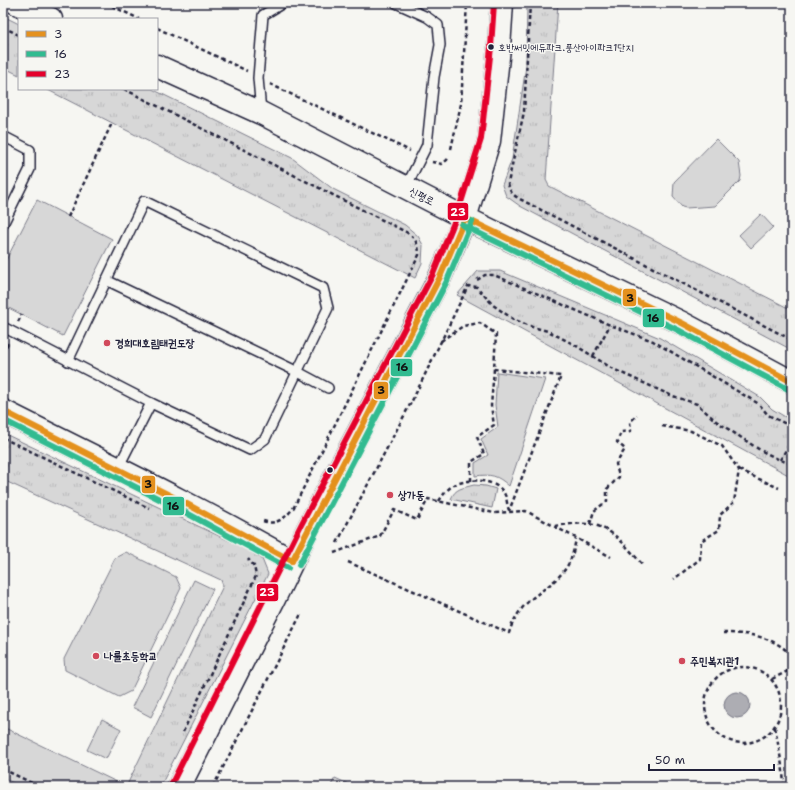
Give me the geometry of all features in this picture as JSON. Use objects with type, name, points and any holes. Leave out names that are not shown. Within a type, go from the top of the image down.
[{"type":"main road","points":[[18,3],[49,18]]},
{"type":"main road","points":[[179,787],[292,561],[440,277],[465,218],[489,141],[500,48],[502,3]]},
{"type":"main road","name":"신평로","points":[[158,66],[261,113],[465,218],[682,323],[792,382]]},
{"type":"main road","points":[[3,411],[118,468],[259,542],[292,561]]},
{"type":"lane","points":[[261,113],[258,78],[263,15],[283,3]]},
{"type":"lane","points":[[396,3],[427,17],[438,25],[440,45],[434,77],[427,145],[406,188]]},
{"type":"lane","points":[[3,136],[30,150],[30,169],[3,224]]},
{"type":"lane","points":[[3,327],[68,361],[151,403],[250,450],[265,439],[328,308],[323,288],[144,202],[68,361]]},
{"type":"lane","points":[[106,280],[298,372],[328,388]]},
{"type":"lane","points":[[118,468],[151,403]]},
{"type":"path","points":[[106,3],[137,18]]},
{"type":"path","points":[[451,149],[460,104],[467,3]]},
{"type":"path","points":[[530,3],[524,112],[508,184],[512,194],[623,254],[792,340]]},
{"type":"path","points":[[3,27],[18,34]]},
{"type":"path","points":[[158,28],[434,163],[440,164],[445,162],[449,156]]},
{"type":"path","points":[[126,90],[406,232],[414,238],[418,245],[419,255],[294,507],[283,519],[274,523],[270,522]]},
{"type":"path","points":[[68,216],[112,123]]},
{"type":"path","points":[[477,280],[485,275],[494,275],[610,325],[654,341],[759,404],[768,415],[792,427]]},
{"type":"path","points":[[337,543],[415,395],[468,286],[477,287],[493,305],[514,319],[532,327],[548,331],[613,368],[670,395],[697,404],[716,421],[760,450],[792,464]]},
{"type":"path","points":[[441,342],[463,326],[480,323],[496,334],[491,406],[494,425],[477,437],[484,454],[471,462],[471,480]]},
{"type":"path","points":[[593,356],[610,325]]},
{"type":"path","points":[[494,369],[561,376],[509,511]]},
{"type":"path","points":[[590,524],[594,511],[607,501],[607,489],[619,477],[616,464],[625,448],[617,442],[621,432],[631,431],[630,422],[637,415]]},
{"type":"path","points":[[662,426],[691,432],[722,446],[739,470],[779,488]]},
{"type":"path","points":[[3,438],[152,510]]},
{"type":"path","points":[[780,460],[792,440]]},
{"type":"path","points":[[674,579],[700,559],[701,541],[719,530],[720,515],[734,502],[739,470]]},
{"type":"path","points":[[438,501],[454,485],[471,480],[488,481],[498,486],[505,495],[509,511]]},
{"type":"path","points":[[334,553],[380,536],[394,510],[417,520],[428,499],[494,513],[526,511],[611,557]]},
{"type":"path","points":[[554,526],[573,523],[590,524],[610,531],[621,540],[642,564]]},
{"type":"path","points":[[348,562],[509,633],[514,620],[524,606],[558,578],[566,568],[572,555],[576,539]]},
{"type":"path","points":[[181,737],[256,576],[254,566],[245,555]]},
{"type":"path","points":[[213,787],[301,614]]},
{"type":"path","points":[[723,633],[744,633],[764,637],[786,649],[792,656]]},
{"type":"path","points":[[737,667],[750,667],[762,671],[772,679],[778,690],[781,702],[780,715],[775,726],[766,735],[755,741],[743,743],[730,741],[720,735],[711,725],[706,714],[705,701],[708,689],[715,678],[725,671],[737,667]]},
{"type":"path","points":[[772,679],[792,669]]},
{"type":"path","points":[[775,726],[783,771],[784,787]]},
{"type":"path","points":[[3,768],[40,787]]},
{"type":"green space","points":[[527,3],[558,3],[546,180],[549,186],[792,310],[792,350],[520,206],[506,196],[502,185],[512,159],[526,66]]},
{"type":"green space","points":[[3,16],[18,24],[18,74],[3,67]]},
{"type":"green space","points":[[48,90],[154,90],[292,158],[333,189],[405,225],[418,236],[423,245],[422,263],[415,278]]},
{"type":"green space","points":[[716,139],[739,162],[741,176],[740,181],[715,206],[682,207],[673,197],[674,182]]},
{"type":"green space","points":[[37,200],[112,239],[63,336],[3,305],[3,266]]},
{"type":"green space","points":[[761,214],[773,227],[751,248],[739,235]]},
{"type":"green space","points":[[478,271],[500,271],[660,338],[760,397],[772,409],[792,421],[792,477],[457,295]]},
{"type":"green space","points":[[497,372],[545,379],[509,486],[494,476],[475,476],[475,463],[488,455],[481,439],[498,427],[495,405]]},
{"type":"green space","points":[[3,433],[242,547],[262,559],[268,574],[160,787],[126,787],[223,586],[221,580],[3,480]]},
{"type":"green space","points":[[474,485],[496,489],[492,508],[451,499],[457,491]]},
{"type":"green space","points":[[126,552],[176,577],[181,588],[131,691],[119,697],[65,670],[64,659],[115,558]]},
{"type":"green space","points":[[194,580],[213,589],[151,717],[132,707]]},
{"type":"green space","points":[[102,719],[121,729],[106,759],[87,750]]},
{"type":"green space","points":[[3,727],[127,787],[22,787],[3,778]]},
{"type":"green space","points":[[335,778],[355,787],[330,787]]},
{"type":"shaded area","points":[[737,692],[747,695],[750,705],[747,715],[737,718],[727,715],[724,705],[727,695]]},
{"type":"transit line","name":"23","points":[[172,783],[301,525],[433,274],[457,215],[481,139],[491,47],[494,3]]},
{"type":"transit line","name":"3","points":[[465,218],[682,323],[792,382]]},
{"type":"transit line","name":"3","points":[[292,561],[440,277],[465,218]]},
{"type":"transit line","name":"16","points":[[299,565],[447,281],[472,221]]},
{"type":"transit line","name":"16","points":[[462,225],[678,330],[788,389]]},
{"type":"transit line","name":"3","points":[[3,411],[185,503],[292,561]]},
{"type":"transit line","name":"16","points":[[3,420],[181,510],[288,568]]},
{"type":"place","name":"호반써밋에듀파크.풍산아이파크1단지","points":[[491,47]]},
{"type":"place","name":"경희대호림태권도장","points":[[107,343]]},
{"type":"place","name":"상가동","points":[[390,495]]},
{"type":"place","name":"나룰초등학교","points":[[96,656]]},
{"type":"place","name":"주민복지관1","points":[[682,661]]}]
